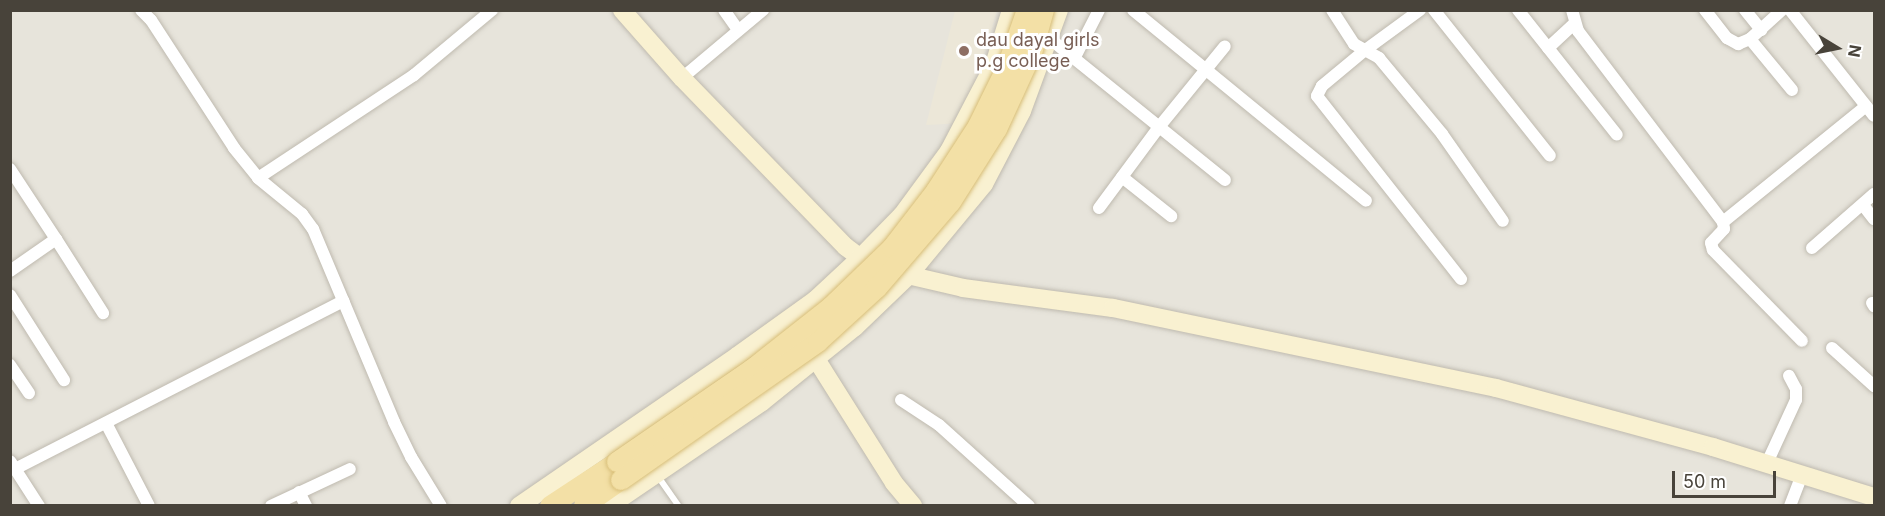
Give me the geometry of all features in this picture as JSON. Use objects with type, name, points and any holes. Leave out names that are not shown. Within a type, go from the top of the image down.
[{"type":"main road","points":[[584,506],[619,471],[831,308],[892,248],[936,191],[978,126],[1007,67],[1026,10]]},
{"type":"main road","points":[[550,506],[619,471],[818,342],[877,288],[951,202],[997,129],[1032,53],[1044,10]]},
{"type":"street","points":[[141,10],[151,21],[234,148],[258,178],[302,214],[313,230],[411,457],[441,506]]},
{"type":"street","points":[[258,178],[414,75],[492,10]]},
{"type":"street","points":[[622,10],[681,78],[860,258],[873,267],[963,288],[1113,308],[1485,386],[1767,463],[1874,496]]},
{"type":"street","points":[[724,10],[738,30]]},
{"type":"street","points":[[681,78],[763,10]]},
{"type":"street","points":[[519,506],[815,300],[860,258],[902,215],[949,151],[994,65],[1011,10]]},
{"type":"street","points":[[609,506],[762,402],[816,360],[908,276],[984,184],[1022,111],[1059,10]]},
{"type":"street","points":[[1075,57],[1099,10]]},
{"type":"street","points":[[1133,10],[1204,72],[1366,201]]},
{"type":"street","points":[[1332,10],[1354,44],[1379,58],[1442,134],[1503,221]]},
{"type":"street","points":[[1434,10],[1550,156]]},
{"type":"street","points":[[1518,10],[1617,135]]},
{"type":"street","points":[[1572,10],[1575,23],[1722,222],[1724,229],[1711,243],[1713,250],[1802,341]]},
{"type":"street","points":[[1705,10],[1732,43],[1750,39],[1782,10]]},
{"type":"street","points":[[1745,10],[1761,30]]},
{"type":"street","points":[[1790,10],[1875,116]]},
{"type":"street","points":[[1411,13],[1322,86],[1317,96],[1461,279]]},
{"type":"street","points":[[1548,48],[1575,23]]},
{"type":"street","points":[[1049,38],[1225,180]]},
{"type":"street","points":[[1750,39],[1792,90]]},
{"type":"street","points":[[1099,208],[1159,127],[1225,46]]},
{"type":"street","points":[[1722,222],[1866,106]]},
{"type":"street","points":[[10,169],[103,313]]},
{"type":"street","points":[[1122,177],[1171,216]]},
{"type":"street","points":[[1812,248],[1875,194]]},
{"type":"street","points":[[1863,205],[1875,219]]},
{"type":"street","points":[[10,271],[56,240]]},
{"type":"street","points":[[10,295],[64,380]]},
{"type":"street","points":[[39,506],[13,465],[106,423],[343,301]]},
{"type":"street","points":[[1832,348],[1875,386]]},
{"type":"street","points":[[816,360],[894,483],[913,506]]},
{"type":"street","points":[[10,365],[29,393]]},
{"type":"street","points":[[1767,463],[1796,400],[1796,389],[1789,376]]},
{"type":"street","points":[[901,400],[939,425],[1029,506]]},
{"type":"street","points":[[106,423],[149,506]]},
{"type":"street","points":[[271,506],[350,469]]},
{"type":"street","points":[[1790,506],[1802,474]]},
{"type":"street","points":[[299,492],[306,506]]},
{"type":"lane","points":[[657,474],[679,506]]},
{"type":"shaded area","points":[[11,11],[1874,11],[1874,505],[11,505]]},
{"type":"shaded area","name":"dau dayal girls p.g college","points":[[955,11],[997,11],[963,123],[926,125]]},
{"type":"place","name":"dau dayal girls p.g college","points":[[964,51]]}]
